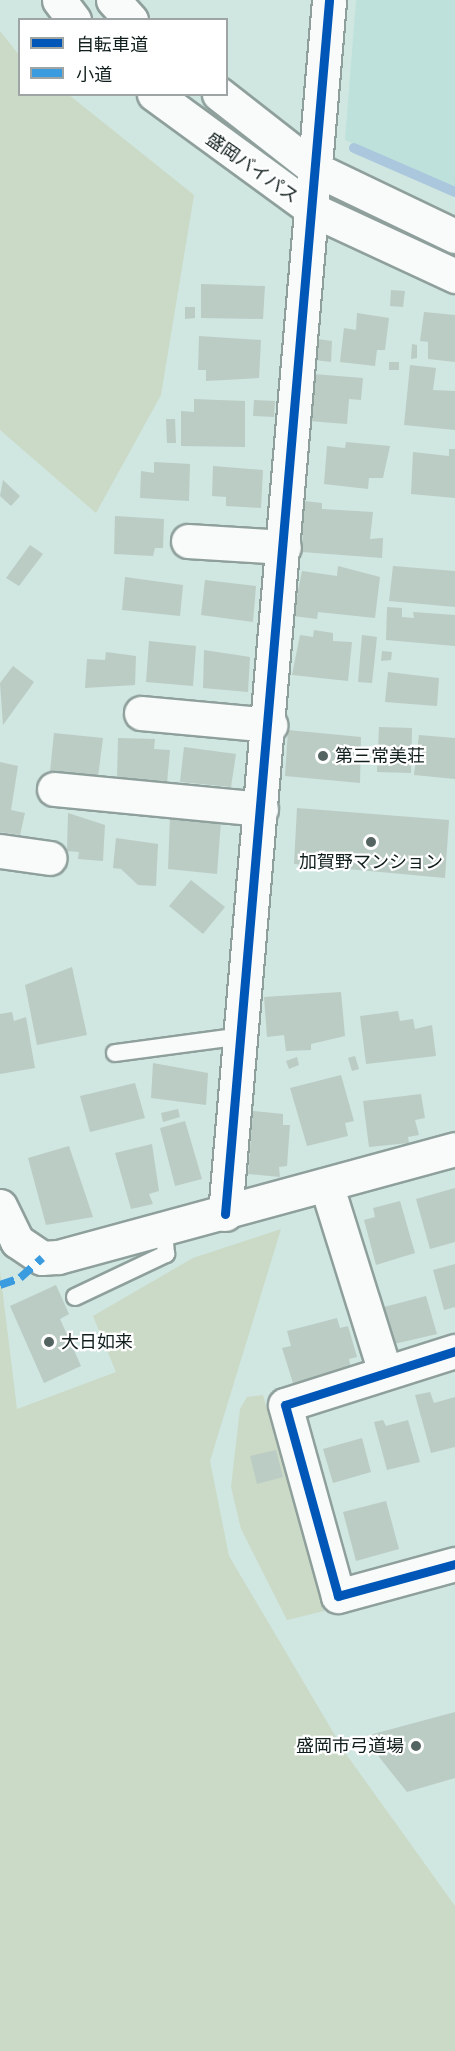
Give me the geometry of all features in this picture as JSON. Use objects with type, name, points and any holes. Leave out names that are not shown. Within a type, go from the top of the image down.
[{"type":"main road","points":[[59,0],[72,18]]},
{"type":"main road","points":[[113,0],[129,18]]},
{"type":"main road","points":[[225,1214],[270,725],[313,210],[314,128],[329,0]]},
{"type":"main road","name":"盛岡バイパス","points":[[157,96],[313,210],[455,276]]},
{"type":"main road","name":"盛岡バイパス","points":[[222,96],[315,170],[455,236]]},
{"type":"main road","points":[[188,541],[284,548]]},
{"type":"main road","points":[[141,713],[270,725]]},
{"type":"main road","points":[[54,789],[261,809]]},
{"type":"main road","points":[[0,851],[50,858]]},
{"type":"main road","points":[[0,1206],[17,1241],[42,1258],[225,1214],[455,1149]]},
{"type":"main road","points":[[327,1187],[385,1372]]},
{"type":"main road","points":[[455,1351],[285,1405],[338,1596],[455,1564]]},
{"type":"lane","points":[[115,1053],[242,1036]]},
{"type":"lane","points":[[75,1298],[166,1254],[164,1229]]},
{"type":"shaded area","points":[[356,0],[455,0],[455,187],[345,140]]},
{"type":"green space","points":[[0,31],[18,54],[18,96],[70,96],[194,195],[161,395],[96,513],[0,430]]},
{"type":"green space","points":[[281,1229],[210,1461],[229,1556],[346,1754],[455,1906],[455,2051],[0,2051],[0,1271],[17,1409],[116,1372],[93,1316],[193,1258]]},
{"type":"green space","points":[[263,1395],[324,1611],[287,1620],[241,1529],[231,1487],[240,1409],[247,1397]]},
{"type":"building","points":[[201,284],[265,286],[263,319],[201,318]]},
{"type":"building","points":[[391,290],[405,291],[403,307],[390,306]]},
{"type":"building","points":[[185,307],[195,307],[195,318],[185,319]]},
{"type":"building","points":[[424,312],[455,315],[455,362],[428,359],[428,342],[420,341]]},
{"type":"building","points":[[357,313],[389,318],[385,350],[377,350],[375,366],[340,362],[344,328],[356,330]]},
{"type":"building","points":[[199,336],[261,340],[259,378],[206,381],[206,370],[198,370]]},
{"type":"building","points":[[317,339],[332,341],[331,362],[315,360]]},
{"type":"building","points":[[412,344],[417,345],[417,358],[411,359]]},
{"type":"building","points":[[389,362],[399,362],[399,370],[389,370]]},
{"type":"building","points":[[410,365],[436,368],[433,390],[455,391],[455,430],[404,425]]},
{"type":"building","points":[[313,374],[363,378],[361,400],[349,399],[347,424],[309,421]]},
{"type":"building","points":[[194,399],[245,401],[245,447],[181,446],[181,411],[194,412]]},
{"type":"building","points":[[254,400],[275,401],[274,417],[253,416]]},
{"type":"building","points":[[166,419],[175,419],[176,443],[167,443]]},
{"type":"building","points":[[346,442],[390,446],[383,478],[369,478],[368,489],[324,484],[327,446],[345,448]]},
{"type":"building","points":[[449,449],[455,449],[455,498],[411,494],[413,452],[449,456]]},
{"type":"building","points":[[154,462],[190,464],[189,501],[140,498],[141,471],[154,473]]},
{"type":"building","points":[[213,466],[263,470],[261,508],[226,506],[226,497],[212,496]]},
{"type":"building","points":[[3,480],[20,496],[11,506],[0,496]]},
{"type":"building","points":[[304,501],[322,503],[322,509],[373,512],[370,539],[383,538],[382,558],[302,552]]},
{"type":"building","points":[[115,516],[164,519],[163,548],[155,548],[153,556],[114,554]]},
{"type":"building","points":[[30,545],[43,554],[19,586],[6,578]]},
{"type":"building","points":[[338,566],[380,577],[375,618],[318,612],[317,619],[293,616],[302,571],[337,576]]},
{"type":"building","points":[[393,566],[455,571],[455,607],[389,601]]},
{"type":"building","points":[[125,577],[183,585],[180,616],[122,610]]},
{"type":"building","points":[[205,580],[256,586],[253,622],[201,615]]},
{"type":"building","points":[[387,607],[402,608],[402,617],[414,618],[413,612],[455,615],[455,646],[386,640]]},
{"type":"building","points":[[314,630],[333,633],[333,641],[352,642],[348,681],[292,675],[300,635],[313,637]]},
{"type":"building","points":[[362,635],[377,637],[372,683],[358,682]]},
{"type":"building","points":[[149,641],[196,646],[193,686],[146,682]]},
{"type":"building","points":[[204,650],[250,657],[248,692],[203,688]]},
{"type":"building","points":[[382,651],[392,652],[391,660],[381,661]]},
{"type":"building","points":[[106,652],[136,656],[135,685],[85,688],[87,659],[105,660]]},
{"type":"building","points":[[13,666],[34,682],[3,725],[0,683]]},
{"type":"building","points":[[388,672],[439,678],[437,706],[385,702]]},
{"type":"building","points":[[379,727],[412,728],[411,773],[377,772]]},
{"type":"building","name":"第三常美荘","points":[[288,730],[361,737],[360,783],[285,776]]},
{"type":"building","points":[[54,733],[103,738],[98,777],[50,772]]},
{"type":"building","points":[[419,735],[455,738],[455,779],[414,775]]},
{"type":"building","points":[[118,738],[155,739],[154,749],[170,750],[167,783],[117,779]]},
{"type":"building","points":[[184,747],[236,754],[231,787],[180,782]]},
{"type":"building","points":[[0,762],[18,766],[11,810],[25,813],[20,835],[0,832]]},
{"type":"building","name":"加賀野マンション","points":[[297,808],[449,820],[445,878],[294,864]]},
{"type":"building","points":[[68,813],[105,825],[103,861],[78,859],[79,852],[67,851]]},
{"type":"building","points":[[170,818],[221,821],[217,874],[168,869]]},
{"type":"building","points":[[116,838],[158,844],[156,886],[138,885],[121,869],[113,868]]},
{"type":"building","points":[[191,880],[225,907],[203,934],[169,906]]},
{"type":"building","points":[[72,967],[87,1035],[37,1045],[25,985]]},
{"type":"building","points":[[341,992],[345,1036],[311,1044],[311,1050],[286,1051],[284,1035],[267,1037],[264,997]]},
{"type":"building","points":[[398,1011],[400,1021],[413,1019],[415,1029],[432,1025],[436,1056],[366,1064],[360,1016]]},
{"type":"building","points":[[12,1012],[14,1021],[26,1017],[35,1068],[0,1074],[0,1014]]},
{"type":"building","points":[[355,1056],[359,1069],[352,1071],[348,1058]]},
{"type":"building","points":[[297,1057],[299,1065],[289,1069],[286,1061]]},
{"type":"building","points":[[153,1063],[208,1073],[206,1105],[151,1098]]},
{"type":"building","points":[[341,1075],[354,1121],[345,1123],[348,1136],[307,1146],[290,1088]]},
{"type":"building","points":[[135,1083],[145,1118],[90,1132],[80,1096]]},
{"type":"building","points":[[421,1094],[425,1118],[415,1120],[419,1135],[408,1137],[409,1143],[369,1147],[363,1101]]},
{"type":"building","points":[[178,1109],[180,1117],[163,1122],[161,1113]]},
{"type":"building","points":[[253,1111],[283,1114],[283,1125],[290,1125],[287,1166],[279,1167],[280,1177],[248,1174]]},
{"type":"building","points":[[185,1121],[202,1179],[175,1186],[160,1128]]},
{"type":"building","points":[[152,1144],[159,1191],[149,1194],[153,1204],[131,1209],[115,1153]]},
{"type":"building","points":[[69,1146],[93,1217],[46,1225],[28,1158]]},
{"type":"building","points":[[455,1188],[455,1242],[430,1249],[416,1199]]},
{"type":"building","points":[[400,1201],[415,1253],[376,1265],[364,1220],[375,1217],[373,1208]]},
{"type":"building","points":[[455,1264],[455,1307],[444,1310],[433,1270]]},
{"type":"building","name":"大日如来","points":[[56,1285],[69,1314],[60,1319],[81,1366],[44,1383],[10,1306]]},
{"type":"building","points":[[426,1296],[437,1334],[394,1344],[384,1307]]},
{"type":"building","points":[[337,1318],[340,1328],[348,1326],[357,1357],[349,1359],[351,1368],[293,1383],[282,1348],[291,1346],[287,1331]]},
{"type":"building","points":[[430,1392],[434,1403],[455,1397],[455,1447],[431,1453],[415,1395]]},
{"type":"building","points":[[383,1420],[386,1426],[408,1420],[420,1462],[387,1470],[374,1422]]},
{"type":"building","points":[[362,1438],[371,1472],[333,1483],[323,1449]]},
{"type":"building","points":[[276,1450],[283,1477],[257,1484],[250,1456]]},
{"type":"building","points":[[386,1501],[399,1549],[356,1561],[343,1512]]},
{"type":"building","name":"盛岡市弓道場","points":[[455,1712],[455,1778],[407,1792],[379,1757],[373,1734]]},
{"type":"waterway","points":[[354,148],[455,192]]},
{"type":"marked path","points":[[0,1285],[20,1278],[42,1258]]},
{"type":"cycle path","points":[[225,1214],[329,0]]},
{"type":"cycle path","points":[[455,1351],[285,1405],[338,1596],[455,1564]]},
{"type":"place","name":"第三常美荘","points":[[323,756]]},
{"type":"place","name":"加賀野マンション","points":[[371,842]]},
{"type":"place","name":"大日如来","points":[[49,1342]]},
{"type":"place","name":"盛岡市弓道場","points":[[416,1746]]}]
